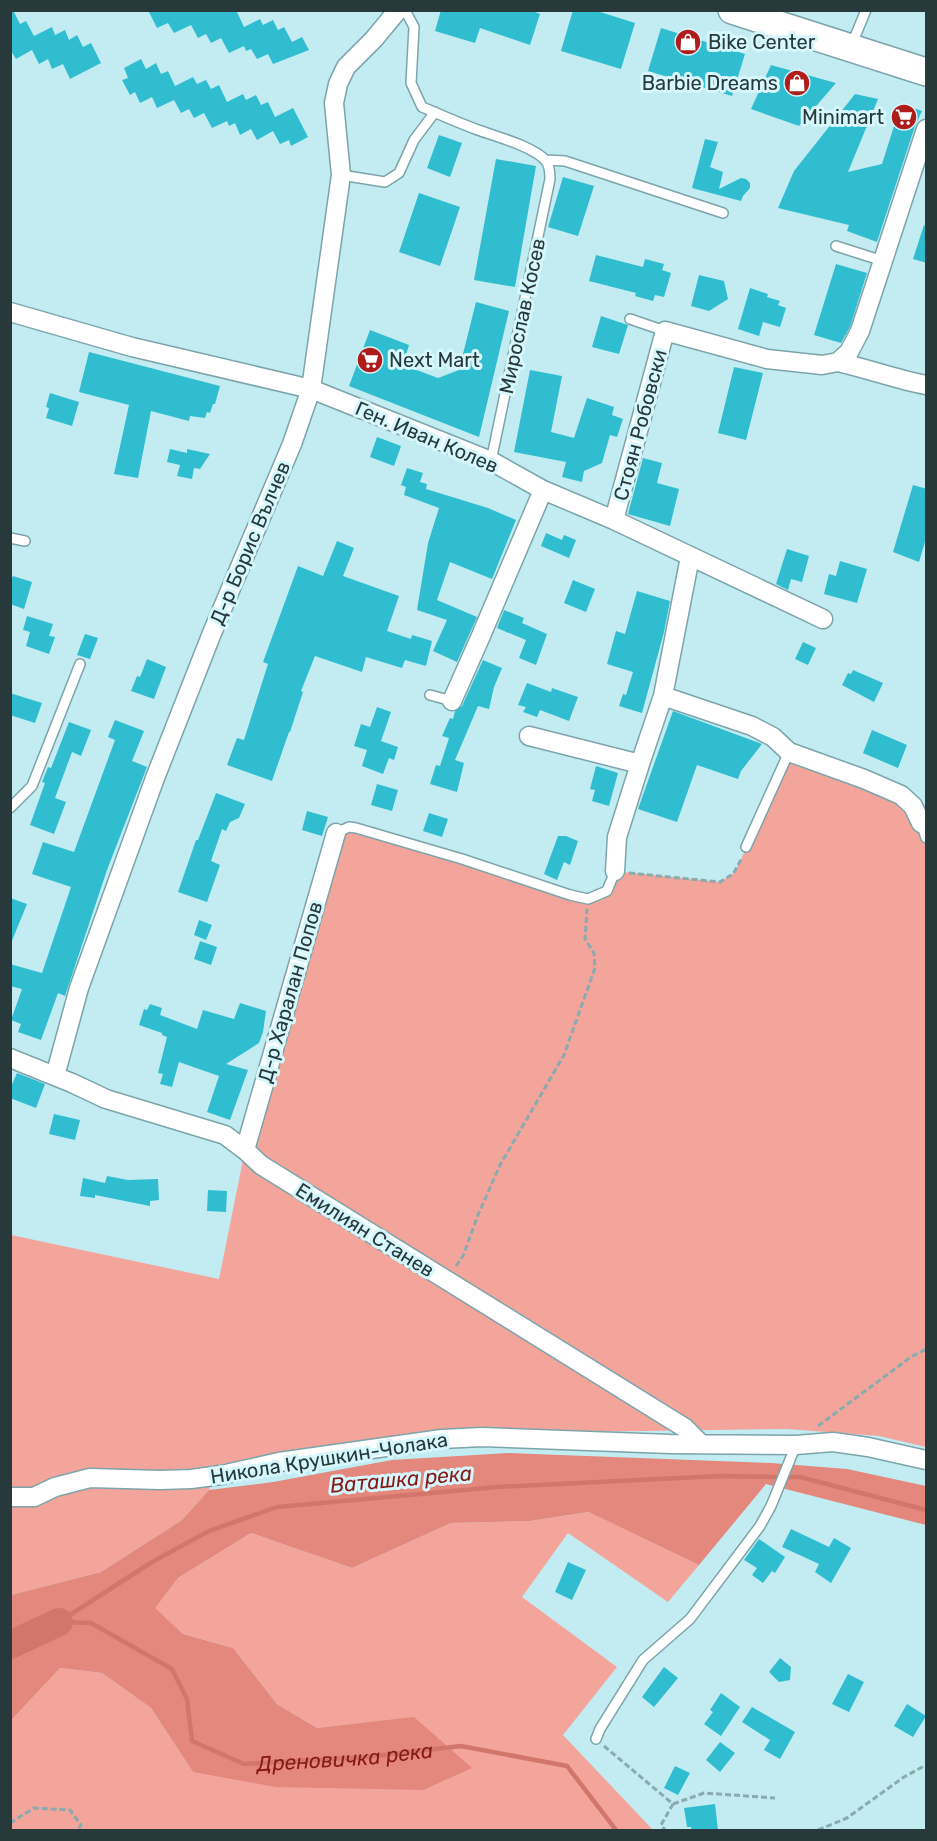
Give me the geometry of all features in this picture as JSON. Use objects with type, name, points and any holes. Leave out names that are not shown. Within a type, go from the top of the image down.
[{"type":"main road","points":[[732,10],[927,72]]},
{"type":"street","name":"Д-р Борис Вълчев","points":[[55,1076],[79,988],[154,777],[279,476],[311,389],[341,175],[334,103],[338,84],[346,67],[398,10]]},
{"type":"street","points":[[838,362],[849,352],[860,331],[927,129]]},
{"type":"street","name":"Ген. Иван Колев","points":[[10,312],[132,347],[311,389],[491,461],[543,490],[614,520],[823,619]]},
{"type":"street","points":[[665,331],[774,360],[822,365],[838,362],[894,379],[927,386]]},
{"type":"street","name":"Стоян Робовски","points":[[614,520],[665,331]]},
{"type":"street","points":[[452,701],[543,490]]},
{"type":"street","points":[[615,871],[617,837],[663,696],[690,557]]},
{"type":"street","points":[[663,696],[752,726],[773,737],[789,752],[902,795],[913,806],[924,831]]},
{"type":"street","points":[[529,735],[639,764]]},
{"type":"street","name":"Д-р Харалан Попов","points":[[245,1150],[336,834]]},
{"type":"street","name":"Емилиян Станев","points":[[10,1058],[106,1099],[225,1135],[261,1165],[685,1428],[700,1443]]},
{"type":"street","name":"Никола Крушкин-Чолака","points":[[10,1497],[34,1497],[56,1487],[90,1478],[191,1479],[279,1462],[442,1439],[493,1437],[670,1444],[796,1445],[833,1442],[927,1460]]},
{"type":"lane","points":[[405,10],[414,27],[411,83],[422,107],[506,139],[546,160],[565,161],[723,213]]},
{"type":"lane","points":[[850,48],[866,10]]},
{"type":"lane","points":[[341,175],[385,182],[399,173],[414,140],[435,112]]},
{"type":"lane","name":"Мирослав Косев","points":[[491,461],[550,179],[546,160]]},
{"type":"lane","points":[[836,246],[883,261]]},
{"type":"lane","points":[[630,319],[665,331]]},
{"type":"lane","points":[[10,538],[25,541]]},
{"type":"lane","points":[[10,808],[32,786],[81,664]]},
{"type":"lane","points":[[430,695],[452,701]]},
{"type":"lane","points":[[746,847],[789,752]]},
{"type":"lane","points":[[336,834],[349,827],[356,828],[588,899],[608,891],[615,871]]},
{"type":"lane","points":[[596,1739],[643,1660],[690,1619],[760,1526],[771,1506],[796,1445]]},
{"type":"path","points":[[615,871],[720,882],[733,874],[746,847]]},
{"type":"path","points":[[447,1280],[463,1256],[500,1165],[564,1055],[595,968],[594,953],[585,939],[588,899]]},
{"type":"path","points":[[796,1445],[840,1409],[911,1357],[927,1349]]},
{"type":"path","points":[[596,1739],[674,1804]]},
{"type":"path","points":[[818,1830],[847,1818],[904,1777],[927,1765]]},
{"type":"path","points":[[665,1830],[661,1825],[674,1804],[704,1793],[775,1798]]},
{"type":"path","points":[[10,1823],[34,1808],[70,1810],[81,1825],[78,1830]]},
{"type":"shaded area","points":[[789,752],[901,795],[926,838],[926,1447],[879,1436],[787,1429],[448,1434],[220,1464],[209,1490],[182,1520],[101,1572],[11,1595],[11,1235],[219,1279],[245,1150],[336,833],[349,827],[570,895],[603,894],[615,871],[720,882],[733,874],[739,864]]},
{"type":"shaded area","points":[[508,1453],[771,1463],[847,1469],[926,1486],[926,1525],[766,1484],[699,1565],[589,1512],[530,1521],[451,1523],[352,1568],[251,1533],[178,1578],[155,1608],[183,1634],[233,1648],[277,1704],[317,1728],[414,1717],[472,1768],[423,1790],[276,1787],[193,1772],[151,1708],[102,1673],[60,1668],[11,1720],[11,1595],[101,1572],[182,1520],[209,1490],[273,1482],[392,1460]]},
{"type":"shaded area","points":[[590,1512],[699,1565],[668,1602],[568,1533],[522,1597],[617,1667],[563,1735],[653,1830],[11,1830],[10,1720],[60,1668],[102,1673],[151,1708],[193,1772],[414,1718],[317,1728],[277,1704],[233,1648],[183,1634],[154,1608],[178,1578],[251,1533],[352,1568],[451,1523],[530,1521]]},
{"type":"building","points":[[10,10],[13,10],[20,24],[26,21],[34,36],[52,27],[55,35],[65,30],[69,40],[77,35],[83,47],[91,43],[101,63],[70,79],[63,64],[52,69],[48,59],[39,64],[32,50],[16,59],[10,49]]},
{"type":"building","points":[[148,10],[236,10],[244,27],[260,19],[263,25],[273,20],[278,30],[284,27],[292,42],[302,37],[309,50],[273,64],[268,54],[257,59],[251,49],[246,51],[244,46],[229,53],[221,38],[211,43],[206,34],[198,38],[191,25],[174,33],[168,23],[157,28]]},
{"type":"building","points":[[441,10],[530,10],[540,14],[530,45],[480,28],[475,43],[435,31]]},
{"type":"building","points":[[573,10],[594,10],[635,23],[621,69],[561,51]]},
{"type":"building","points":[[661,28],[745,54],[732,96],[648,71]]},
{"type":"building","points":[[141,59],[146,69],[156,63],[161,74],[168,71],[175,86],[193,77],[197,84],[206,80],[211,89],[219,85],[227,102],[243,94],[246,100],[256,95],[261,105],[268,102],[275,117],[293,108],[308,137],[291,146],[289,140],[280,144],[273,131],[257,140],[251,129],[240,135],[235,123],[229,126],[227,121],[212,128],[204,113],[194,118],[189,109],[181,113],[174,100],[157,108],[152,97],[140,103],[135,92],[130,95],[122,80],[128,78],[124,68]]},
{"type":"building","points":[[771,65],[836,83],[799,126],[751,109]]},
{"type":"building","points":[[855,94],[878,99],[848,172],[882,164],[901,104],[922,111],[877,242],[847,231],[849,225],[778,208],[794,171]]},
{"type":"building","points":[[439,135],[462,143],[450,177],[427,168]]},
{"type":"building","points":[[705,139],[718,142],[710,167],[723,172],[719,189],[741,178],[750,183],[750,188],[741,201],[692,188]]},
{"type":"building","points":[[496,159],[536,166],[515,287],[474,280]]},
{"type":"building","points":[[563,177],[594,186],[578,236],[548,227]]},
{"type":"building","points":[[419,193],[460,207],[440,266],[399,252]]},
{"type":"building","points":[[924,225],[927,226],[927,263],[913,259]]},
{"type":"building","points":[[596,255],[643,267],[645,259],[664,264],[662,270],[671,273],[664,297],[655,295],[653,301],[635,296],[636,293],[589,281]]},
{"type":"building","points":[[836,264],[867,273],[850,327],[841,343],[814,335]]},
{"type":"building","points":[[699,275],[724,281],[728,299],[709,311],[691,306]]},
{"type":"building","points":[[750,288],[768,294],[767,297],[780,301],[778,305],[786,308],[780,327],[763,322],[759,336],[738,329]]},
{"type":"building","points":[[476,302],[509,311],[479,437],[349,386],[370,330],[409,345],[403,365],[438,378],[459,370]]},
{"type":"building","points":[[601,316],[628,325],[619,354],[592,347]]},
{"type":"building","points":[[89,352],[220,386],[215,404],[210,413],[207,412],[205,418],[190,416],[189,421],[151,411],[138,478],[114,474],[129,405],[79,392]]},
{"type":"building","points":[[734,367],[763,373],[746,440],[718,433]]},
{"type":"building","points":[[530,370],[562,376],[551,432],[574,438],[587,398],[614,407],[612,415],[623,419],[617,437],[610,435],[602,463],[584,471],[582,482],[562,477],[566,462],[514,452]]},
{"type":"building","points":[[50,393],[79,402],[72,426],[46,418]]},
{"type":"building","points":[[377,437],[401,446],[394,466],[370,457]]},
{"type":"building","points":[[170,449],[187,453],[187,449],[210,454],[200,469],[194,468],[192,479],[177,476],[180,465],[167,462]]},
{"type":"building","points":[[643,458],[662,463],[657,483],[679,489],[670,526],[628,514]]},
{"type":"building","points":[[407,468],[423,473],[420,482],[427,484],[426,489],[488,508],[516,520],[492,579],[450,562],[437,600],[477,617],[457,662],[433,651],[447,620],[417,610],[428,543],[439,508],[404,495],[406,487],[401,485]]},
{"type":"building","points":[[913,485],[927,489],[927,535],[919,562],[893,552]]},
{"type":"building","points":[[546,533],[562,540],[564,535],[576,540],[569,558],[541,546]]},
{"type":"building","points":[[337,541],[354,548],[343,576],[399,596],[387,631],[411,639],[412,635],[432,641],[426,666],[405,660],[402,668],[366,657],[362,672],[315,656],[301,691],[303,692],[272,781],[227,765],[237,738],[244,740],[268,664],[263,662],[298,566],[323,576]]},
{"type":"building","points":[[787,549],[809,556],[802,582],[791,579],[788,590],[776,584]]},
{"type":"building","points":[[840,561],[867,569],[857,603],[824,594],[829,574],[836,576]]},
{"type":"building","points":[[13,576],[32,582],[24,609],[10,604],[10,583]]},
{"type":"building","points":[[573,580],[595,589],[586,612],[564,603]]},
{"type":"building","points":[[637,591],[670,601],[642,713],[619,706],[623,694],[626,695],[633,672],[607,664],[616,631],[625,634]]},
{"type":"building","points":[[504,610],[524,618],[522,623],[547,634],[536,665],[519,658],[526,640],[497,628]]},
{"type":"building","points":[[27,616],[53,624],[49,636],[55,637],[49,654],[26,646],[30,632],[23,630]]},
{"type":"building","points":[[85,634],[98,638],[90,659],[77,655]]},
{"type":"building","points":[[803,642],[816,648],[808,665],[795,659]]},
{"type":"building","points":[[147,659],[166,667],[154,699],[131,691]]},
{"type":"building","points":[[483,660],[502,668],[494,687],[489,709],[478,706],[455,760],[464,763],[457,792],[430,784],[436,765],[440,766],[449,738],[442,736],[450,718],[453,719],[455,711],[462,706]]},
{"type":"building","points":[[853,670],[883,683],[874,702],[842,685],[848,673],[851,674]]},
{"type":"building","points":[[527,683],[551,692],[552,688],[578,697],[569,721],[540,710],[537,717],[523,712],[526,707],[518,705]]},
{"type":"building","points":[[10,693],[42,703],[35,723],[10,715]]},
{"type":"building","points":[[377,707],[391,712],[381,741],[398,747],[394,760],[389,758],[383,774],[362,766],[367,750],[354,746],[361,724],[370,727]]},
{"type":"building","points":[[673,711],[762,744],[741,771],[738,779],[697,765],[677,822],[638,809]]},
{"type":"building","points":[[115,720],[144,731],[132,761],[147,767],[107,870],[65,996],[58,993],[41,1040],[18,1032],[21,1024],[11,1020],[22,989],[10,986],[10,964],[42,973],[71,887],[32,874],[43,842],[74,852],[115,740],[108,737]]},
{"type":"building","points":[[69,722],[91,730],[81,756],[72,752],[55,798],[66,802],[54,834],[30,825],[45,783],[42,782],[48,767],[51,768]]},
{"type":"building","points":[[872,730],[907,745],[898,768],[863,753]]},
{"type":"building","points":[[596,766],[618,773],[609,806],[592,801],[595,790],[590,789]]},
{"type":"building","points":[[377,784],[398,790],[392,811],[371,805]]},
{"type":"building","points":[[216,793],[245,804],[239,818],[230,822],[226,831],[222,829],[211,861],[220,865],[207,902],[178,892],[196,840],[198,840]]},
{"type":"building","points":[[307,811],[328,817],[322,836],[302,830]]},
{"type":"building","points":[[429,813],[448,819],[442,837],[423,831]]},
{"type":"building","points":[[558,836],[566,836],[578,841],[570,865],[564,862],[557,880],[544,874]]},
{"type":"building","points":[[10,898],[27,904],[11,943],[10,943]]},
{"type":"building","points":[[199,920],[212,925],[206,940],[194,935]]},
{"type":"building","points":[[200,941],[217,947],[211,965],[194,959]]},
{"type":"building","points":[[240,1003],[266,1011],[259,1043],[226,1064],[248,1070],[230,1120],[207,1112],[219,1076],[179,1062],[172,1087],[160,1084],[163,1074],[158,1073],[167,1037],[139,1025],[144,1009],[147,1010],[150,1004],[162,1008],[160,1015],[197,1029],[203,1010],[234,1019]]},
{"type":"building","points":[[17,1073],[45,1084],[36,1108],[10,1098],[10,1089]]},
{"type":"building","points":[[54,1114],[80,1120],[75,1140],[49,1134]]},
{"type":"building","points":[[107,1176],[128,1180],[158,1179],[159,1200],[150,1201],[150,1206],[95,1195],[95,1198],[80,1196],[83,1178],[105,1183]]},
{"type":"building","points":[[208,1190],[227,1191],[226,1212],[207,1211]]},
{"type":"building","points":[[791,1529],[829,1547],[834,1538],[851,1548],[831,1583],[815,1572],[819,1564],[782,1547]]},
{"type":"building","points":[[759,1539],[785,1557],[775,1573],[772,1571],[763,1583],[752,1575],[757,1568],[744,1560]]},
{"type":"building","points":[[568,1562],[586,1570],[572,1600],[555,1592]]},
{"type":"building","points":[[780,1658],[791,1667],[790,1680],[779,1682],[769,1672]]},
{"type":"building","points":[[664,1667],[678,1678],[654,1707],[642,1697]]},
{"type":"building","points":[[848,1674],[864,1682],[849,1712],[832,1704]]},
{"type":"building","points":[[721,1693],[740,1707],[721,1736],[704,1724],[713,1712],[710,1710]]},
{"type":"building","points":[[907,1704],[926,1716],[913,1737],[894,1726]]},
{"type":"building","points":[[752,1707],[795,1732],[780,1759],[764,1750],[770,1740],[742,1722]]},
{"type":"building","points":[[720,1742],[735,1753],[720,1772],[706,1760]]},
{"type":"building","points":[[675,1766],[690,1773],[678,1795],[664,1788]]},
{"type":"building","points":[[715,1804],[718,1830],[692,1830],[691,1827],[687,1827],[684,1808]]},
{"type":"waterway","name":"Ваташка река","points":[[59,1622],[152,1562],[209,1531],[277,1507],[497,1487],[720,1476],[775,1477]]},
{"type":"waterway","name":"Ваташка река","points":[[789,1477],[800,1477],[926,1510]]},
{"type":"waterway","name":"Дреновичка река","points":[[10,1645],[59,1622]]},
{"type":"waterway","name":"Дреновичка река","points":[[60,1622],[91,1623],[172,1669],[187,1699],[192,1741],[244,1764],[367,1757],[461,1746],[567,1766],[616,1830]]},
{"type":"place","name":"Bike Center","points":[[688,42]]},
{"type":"place","name":"Barbie Dreams","points":[[797,83]]},
{"type":"place","name":"Minimart","points":[[904,117]]},
{"type":"place","name":"Next Mart","points":[[370,360]]}]
